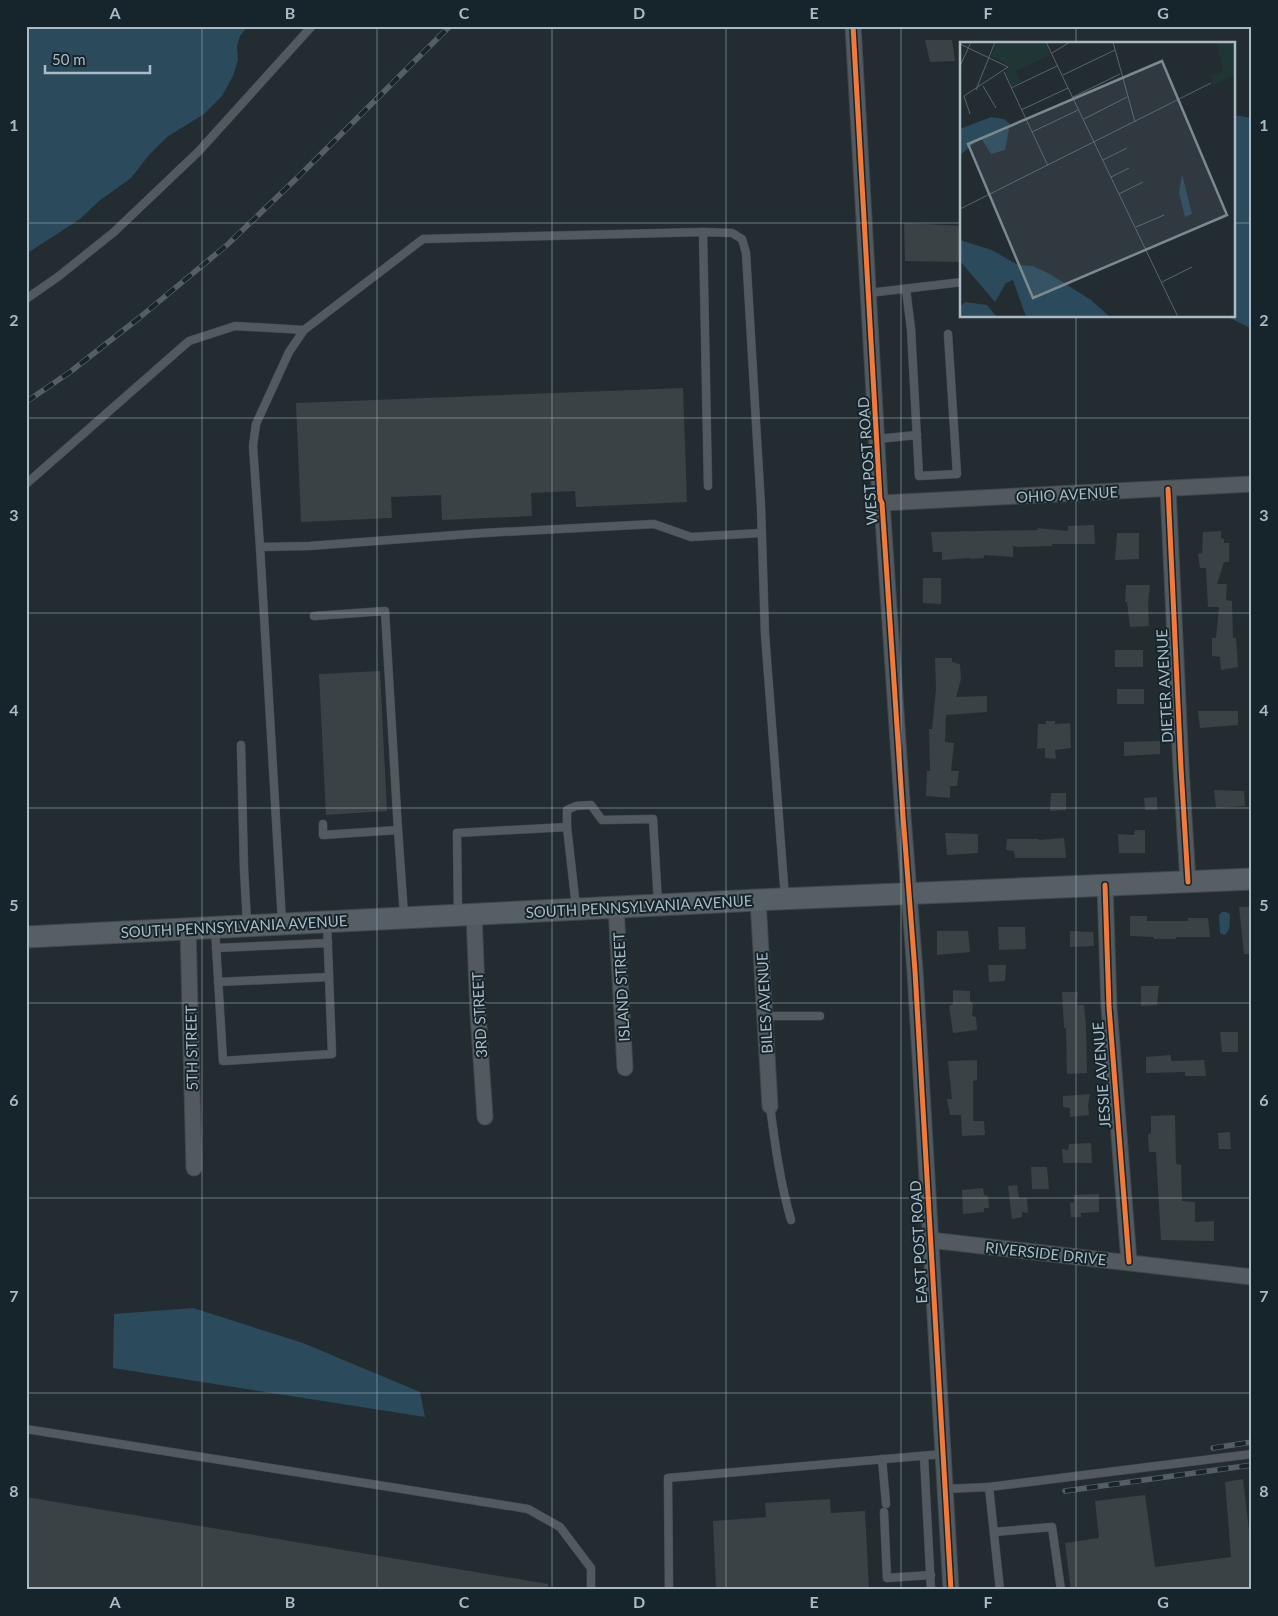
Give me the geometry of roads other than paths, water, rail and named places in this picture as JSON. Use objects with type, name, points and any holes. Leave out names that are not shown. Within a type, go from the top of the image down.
[{"type":"main road","name":"SOUTH PENNSYLVANIA AVENUE","points":[[26,937],[758,900],[1252,879]]},
{"type":"street","name":"WEST POST ROAD","points":[[852,26],[880,499],[882,503],[901,797],[910,893]]},
{"type":"street","name":"OHIO AVENUE","points":[[882,503],[1252,484]]},
{"type":"street","name":"DIETER AVENUE","points":[[1168,488],[1188,882]]},
{"type":"street","name":"JESSIE AVENUE","points":[[1106,885],[1109,1007],[1129,1262]]},
{"type":"street","name":"EAST POST ROAD","points":[[910,893],[951,1590]]},
{"type":"street","name":"BILES AVENUE","points":[[758,900],[770,1106]]},
{"type":"street","name":"ISLAND STREET","points":[[616,907],[626,1068]]},
{"type":"street","name":"3RD STREET","points":[[466,914],[478,1014],[485,1117]]},
{"type":"street","name":"5TH STREET","points":[[188,928],[194,1168]]},
{"type":"street","name":"RIVERSIDE DRIVE","points":[[930,1240],[1252,1277]]},
{"type":"lane","points":[[26,299],[59,276],[114,232],[199,151],[312,26]]},
{"type":"lane","points":[[703,232],[708,486]]},
{"type":"lane","points":[[282,924],[253,446],[256,424],[289,352],[304,330],[423,239],[703,232],[732,233],[742,239],[746,253],[765,634],[785,900]]},
{"type":"lane","points":[[869,293],[960,282]]},
{"type":"lane","points":[[906,290],[911,329],[919,476],[957,474],[948,334]]},
{"type":"lane","points":[[26,484],[189,341],[235,326],[304,330]]},
{"type":"lane","points":[[877,439],[917,435]]},
{"type":"lane","points":[[260,547],[319,545],[483,532],[654,524],[691,537],[761,533]]},
{"type":"lane","points":[[314,616],[385,611],[404,918]]},
{"type":"lane","points":[[240,744],[247,925]]},
{"type":"lane","points":[[577,909],[567,827],[567,810],[576,806],[591,805],[602,820],[653,820],[658,905]]},
{"type":"lane","points":[[323,824],[324,835],[398,830]]},
{"type":"lane","points":[[466,914],[458,833],[567,827]]},
{"type":"lane","points":[[215,927],[223,1061],[332,1054],[327,921]]},
{"type":"lane","points":[[216,948],[328,943]]},
{"type":"lane","points":[[218,982],[329,977]]},
{"type":"lane","points":[[765,1016],[820,1016]]},
{"type":"lane","points":[[770,1106],[777,1158],[792,1220]]},
{"type":"lane","points":[[26,1429],[528,1509],[560,1527],[590,1568],[591,1590]]},
{"type":"lane","points":[[669,1590],[668,1478],[943,1454]]},
{"type":"lane","points":[[945,1489],[989,1486],[1252,1454]]},
{"type":"lane","points":[[924,1456],[931,1590]]},
{"type":"lane","points":[[882,1459],[886,1504]]},
{"type":"lane","points":[[989,1486],[1000,1590]]},
{"type":"lane","points":[[884,1512],[887,1578],[931,1575]]},
{"type":"lane","points":[[994,1532],[1052,1527],[1061,1590]]},
{"type":"water","points":[[26,26],[248,26],[240,36],[237,46],[238,60],[233,76],[222,96],[204,114],[167,137],[149,155],[131,178],[99,201],[80,219],[26,254]]},
{"type":"water","points":[[1236,115],[1252,118],[1252,329],[1230,318],[1236,318]]},
{"type":"water","points":[[1222,912],[1230,914],[1229,928],[1224,935],[1220,933],[1219,915]]},
{"type":"water","points":[[193,1308],[303,1343],[420,1392],[425,1417],[113,1368],[114,1314]]},
{"type":"railway","points":[[26,402],[70,372],[227,245],[450,26]]},
{"type":"railway","points":[[1213,1448],[1252,1442]]},
{"type":"railway","points":[[1065,1491],[1252,1465]]}]
